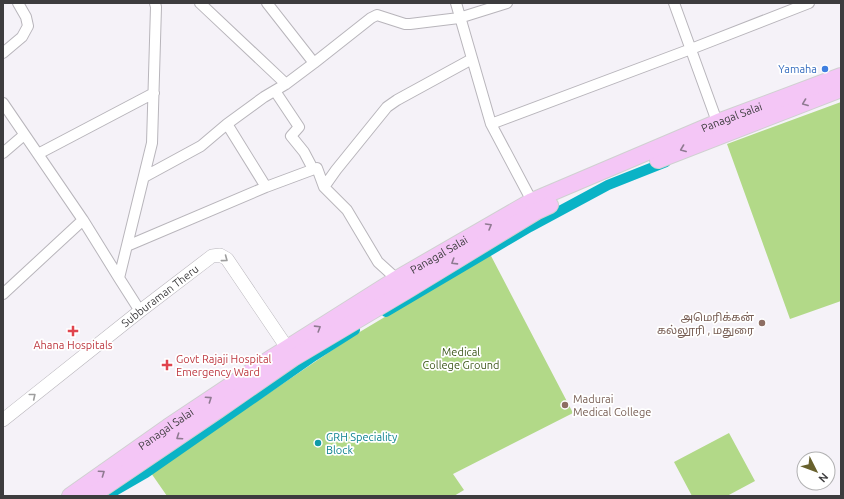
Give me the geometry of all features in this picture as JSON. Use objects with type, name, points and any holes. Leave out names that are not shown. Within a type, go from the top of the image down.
[{"type":"main road","name":"Panagal Salai","points":[[70,496],[168,427],[534,206],[669,155],[720,128],[841,76]]},
{"type":"main road","name":"Panagal Salai","points":[[720,128],[841,89]]},
{"type":"main road","name":"Panagal Salai","points":[[92,496],[218,410],[290,353]]},
{"type":"street","points":[[3,54],[22,37],[28,26],[26,17],[18,3]]},
{"type":"street","points":[[119,278],[152,143],[155,3]]},
{"type":"street","points":[[200,3],[286,84]]},
{"type":"street","points":[[267,3],[314,63]]},
{"type":"street","points":[[456,3],[459,18],[491,124],[534,206]]},
{"type":"street","points":[[144,177],[201,146],[227,124],[286,84],[371,18],[377,15],[404,24],[410,24],[459,18],[507,3]]},
{"type":"street","points":[[674,3],[720,128]]},
{"type":"street","points":[[491,124],[691,49],[808,3]]},
{"type":"street","points":[[324,187],[336,170],[387,108],[397,100],[472,59]]},
{"type":"street","points":[[275,91],[299,127],[291,136],[304,152],[313,169]]},
{"type":"street","points":[[38,154],[154,93]]},
{"type":"street","points":[[3,103],[83,220],[140,311]]},
{"type":"street","points":[[227,124],[266,188]]},
{"type":"street","points":[[3,153],[24,135]]},
{"type":"street","points":[[127,246],[317,168],[324,187],[347,210],[378,262],[403,284]]},
{"type":"street","points":[[3,294],[83,220]]},
{"type":"street","name":"Subburaman Theru","points":[[3,420],[212,256],[220,255],[227,259],[232,265],[290,353]]},
{"type":"green space","points":[[841,102],[841,301],[790,319],[727,144]]},
{"type":"green space","name":"Medical College Ground","points":[[490,254],[573,413],[453,474],[464,490],[454,496],[167,496],[151,473],[353,336]]},
{"type":"green space","points":[[729,433],[755,481],[727,496],[692,496],[674,462]]},
{"type":"waterway","points":[[386,312],[530,227],[608,185],[666,162]]},
{"type":"waterway","points":[[106,496],[146,473],[314,356],[355,330]]},
{"type":"place","name":"Yamaha","points":[[825,69]]},
{"type":"place","name":"அமெரிக்கன் கல்லூரி , மதுரை","points":[[762,323]]},
{"type":"place","name":"Ahana Hospitals","points":[[73,331]]},
{"type":"place","name":"Govt Rajaji Hospital Emergency Ward","points":[[167,365]]},
{"type":"place","name":"Madurai Medical College","points":[[565,405]]},
{"type":"place","name":"GRH Speciality Block","points":[[318,443]]}]
